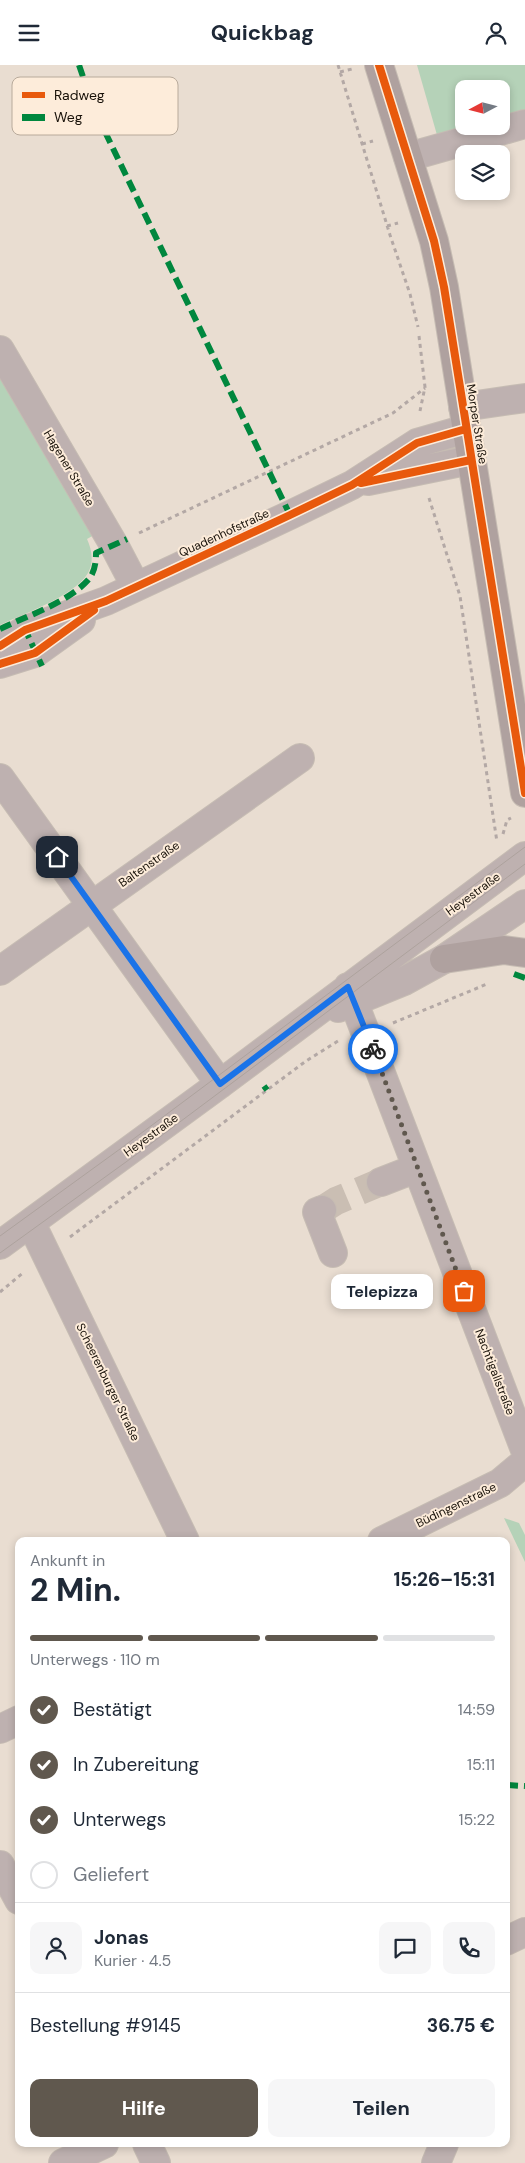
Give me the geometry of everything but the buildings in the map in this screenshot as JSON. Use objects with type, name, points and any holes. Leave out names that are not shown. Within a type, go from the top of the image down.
[{"type":"main road","name":"Morper Straße","points":[[379,65],[434,241],[444,287],[525,793]]},
{"type":"main road","points":[[444,959],[504,950],[525,953]]},
{"type":"street","points":[[408,157],[525,124]]},
{"type":"street","name":"Hagener Straße","points":[[0,350],[114,545],[136,587]]},
{"type":"street","name":"Quadenhofstraße","points":[[0,646],[26,630],[106,601],[352,485],[417,443],[464,418],[525,398]]},
{"type":"street","name":"Quadenhofstraße","points":[[352,485],[471,461]]},
{"type":"street","name":"Quadenhofstraße","points":[[0,665],[36,653],[106,601]]},
{"type":"street","name":"Baltenstraße","points":[[0,971],[300,758]]},
{"type":"street","points":[[0,778],[220,1084]]},
{"type":"street","name":"Heyestraße","points":[[0,1245],[301,1023],[351,994],[525,856]]},
{"type":"street","name":"Heyestraße","points":[[351,994],[404,981],[444,959],[525,904]]},
{"type":"street","name":"Nachtigallstraße","points":[[351,994],[525,1450]]},
{"type":"street","points":[[381,1182],[417,1168]]},
{"type":"street","points":[[322,1210],[317,1212],[333,1253]]},
{"type":"street","name":"Scheerenburger Straße","points":[[31,1223],[183,1537]]},
{"type":"street","name":"Büdingenstraße","points":[[390,1537],[500,1483],[525,1462]]},
{"type":"street","points":[[0,1729],[15,1722]]},
{"type":"street","points":[[0,1865],[15,1893]]},
{"type":"street","points":[[510,1939],[525,1932]]},
{"type":"street","points":[[63,2163],[98,2147]]},
{"type":"street","points":[[148,2147],[156,2163]]},
{"type":"street","points":[[436,2163],[443,2147]]},
{"type":"path","points":[[338,65],[410,294],[419,329],[425,387],[415,433],[417,443]]},
{"type":"path","points":[[136,534],[393,413]]},
{"type":"path","points":[[422,470],[460,597],[498,851]]},
{"type":"path","points":[[390,1024],[496,981]]},
{"type":"path","points":[[67,1239],[306,1061],[338,1041]]},
{"type":"green space","points":[[417,65],[525,65],[525,113],[510,117],[510,80],[455,80],[455,130],[437,135]]},
{"type":"green space","points":[[0,370],[94,535],[87,539],[92,560],[88,573],[81,582],[60,597],[0,625]]},
{"type":"green space","points":[[504,1518],[519,1523],[525,1535],[525,1562]]},
{"type":"tunnel","points":[[322,1210],[336,1201],[381,1182]]},
{"type":"tram line","points":[[0,1236],[120,1149],[525,847]]},
{"type":"tram line","points":[[0,1253],[137,1154],[525,864]]},
{"type":"marked path","points":[[79,65],[83,77]]},
{"type":"marked path","points":[[107,135],[290,515]]},
{"type":"marked path","points":[[0,629],[47,608],[70,595],[91,576],[95,566],[96,553],[127,539]]},
{"type":"marked path","points":[[24,627],[42,666]]},
{"type":"marked path","points":[[514,974],[525,978]]},
{"type":"marked path","points":[[264,1086],[267,1090]]},
{"type":"marked path","points":[[510,1785],[525,1786]]},
{"type":"cycle path","points":[[379,65],[434,241],[444,287],[525,793]]},
{"type":"cycle path","points":[[0,646],[25,630],[106,601],[352,485],[417,443],[466,429]]},
{"type":"cycle path","points":[[361,483],[471,460]]},
{"type":"cycle path","points":[[0,664],[35,653],[94,610]]},
{"type":"way so far","points":[[373,1049],[464,1291]]},
{"type":"place","name":"Telepizza","points":[[464,1291]]},
{"type":"route","points":[[57,857],[220,1084],[348,987],[373,1049]]}]
